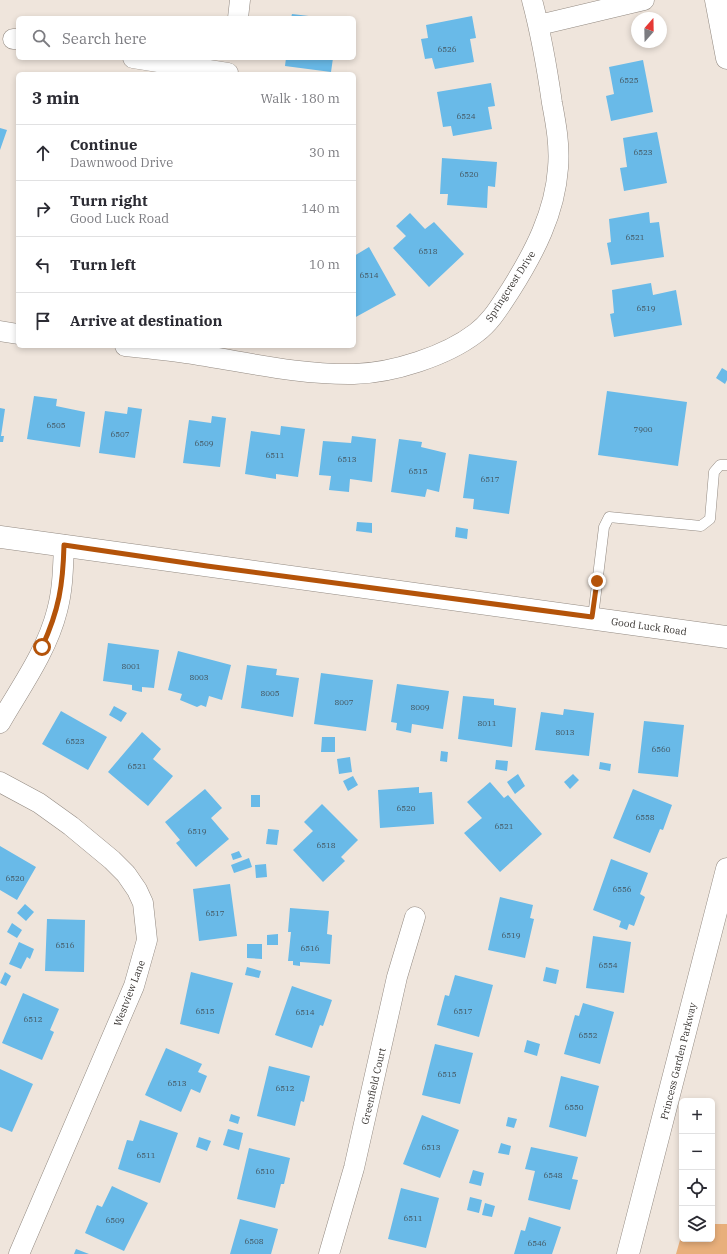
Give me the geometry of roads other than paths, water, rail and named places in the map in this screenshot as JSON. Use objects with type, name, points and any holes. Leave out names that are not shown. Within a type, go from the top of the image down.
[{"type":"main road","points":[[716,0],[727,58]]},
{"type":"main road","name":"Good Luck Road","points":[[0,537],[64,545],[215,568],[593,617],[727,637]]},
{"type":"main road","name":"Princess Garden Parkway","points":[[628,1254],[727,869]]},
{"type":"street","points":[[238,16],[240,0]]},
{"type":"street","name":"Springcrest Drive","points":[[156,348],[188,350],[259,366],[298,371],[355,374],[409,364],[439,354],[476,333],[488,322],[520,274],[540,238],[554,194],[558,168],[557,134],[539,25],[532,0]]},
{"type":"street","points":[[539,25],[644,0]]},
{"type":"street","points":[[152,60],[229,68]]},
{"type":"street","points":[[0,331],[16,334]]},
{"type":"street","points":[[0,723],[42,647],[57,613],[63,573],[64,545]]},
{"type":"street","name":"Westview Lane","points":[[0,782],[39,803],[71,826],[126,874],[137,890],[143,903],[147,940],[134,986],[19,1254]]},
{"type":"street","name":"Greenfield Court","points":[[329,1254],[354,1168],[397,977],[415,916]]},
{"type":"lane","points":[[593,617],[604,527],[609,517],[701,526],[710,519],[714,472],[720,465],[727,465]]}]
